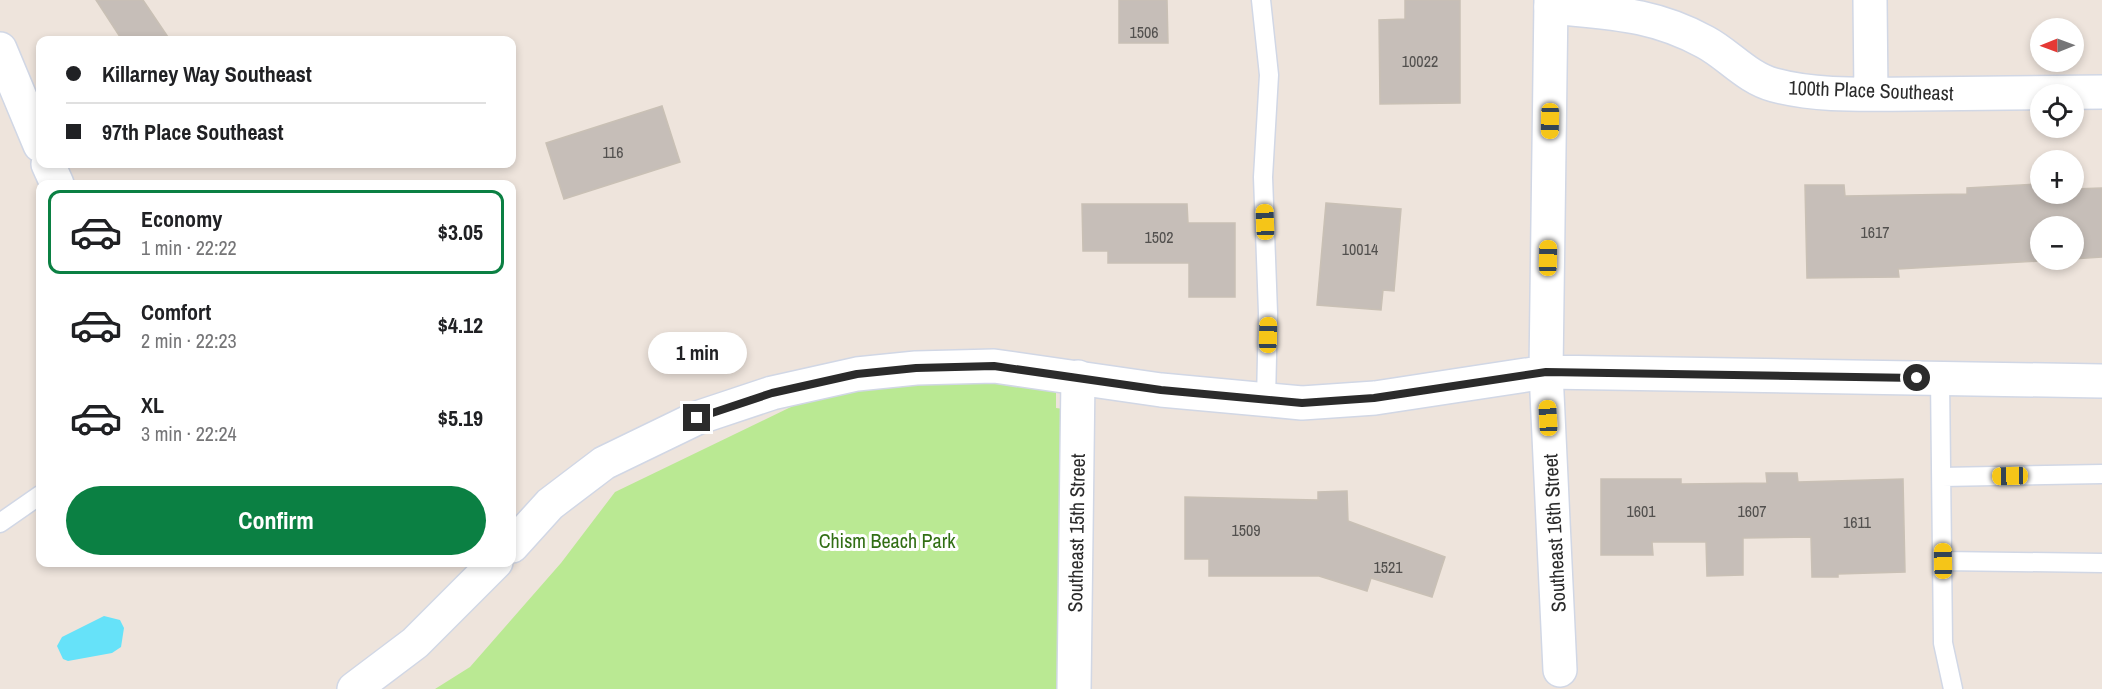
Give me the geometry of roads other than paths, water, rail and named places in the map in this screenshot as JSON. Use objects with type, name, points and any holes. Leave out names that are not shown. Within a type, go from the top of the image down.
[{"type":"street","points":[[1870,0],[1871,94]]},
{"type":"street","name":"100th Place Southeast","points":[[1551,3],[1641,16],[1674,26],[1708,43],[1751,74],[1772,85],[1796,90],[1871,94],[2102,92]]},
{"type":"street","name":"Southeast 16th Street","points":[[1551,3],[1546,372],[1560,680]]},
{"type":"street","points":[[0,48],[36,135]]},
{"type":"street","points":[[516,542],[550,504],[604,463],[697,418],[772,393],[857,374],[916,368],[994,366],[1161,390],[1302,403],[1374,398],[1546,372],[2102,381]]},
{"type":"street","name":"Southeast 15th Street","points":[[1074,689],[1078,377]]},
{"type":"street","points":[[354,689],[415,643],[491,567]]},
{"type":"lane","points":[[1261,0],[1269,75],[1263,177],[1268,313],[1266,400]]},
{"type":"lane","points":[[1940,378],[1943,643],[1953,689]]},
{"type":"lane","points":[[1942,477],[2102,474]]},
{"type":"lane","points":[[0,523],[36,498]]},
{"type":"lane","points":[[1943,561],[2102,563]]},
{"type":"water","points":[[104,616],[120,620],[124,628],[121,647],[112,653],[68,661],[63,659],[57,646],[62,637]]},
{"type":"park label","name":"Chism Beach Park","points":[[887,540]]}]
